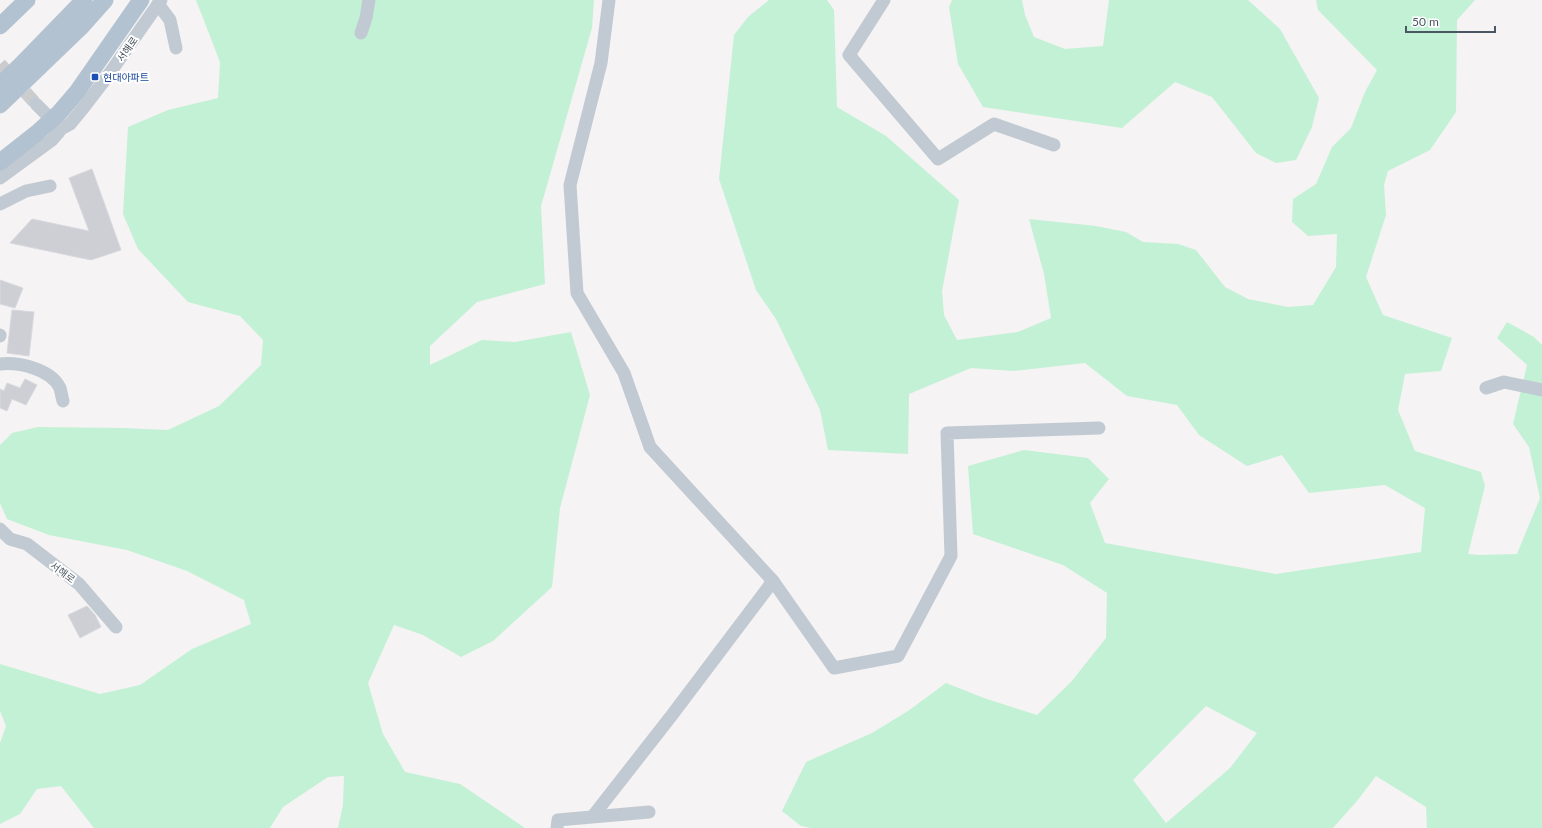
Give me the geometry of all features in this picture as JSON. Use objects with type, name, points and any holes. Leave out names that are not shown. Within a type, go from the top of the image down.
[{"type":"main road","points":[[0,26],[27,0]]},
{"type":"main road","points":[[0,85],[84,0]]},
{"type":"main road","points":[[0,105],[80,28],[104,0]]},
{"type":"main road","points":[[0,162],[55,125],[141,0]]},
{"type":"street","points":[[361,33],[366,18],[369,0]]},
{"type":"street","points":[[610,0],[601,63],[570,185],[577,293],[624,373],[650,446],[772,581],[834,668],[898,656],[951,556],[947,433],[1099,428]]},
{"type":"street","points":[[884,0],[849,55],[938,159],[994,124],[1054,145]]},
{"type":"street","name":"서해로","points":[[0,178],[52,140],[57,135],[55,125],[70,124],[107,77],[159,2]]},
{"type":"street","points":[[159,2],[170,20],[176,48]]},
{"type":"street","points":[[36,104],[55,125]]},
{"type":"street","points":[[0,204],[26,191],[50,186]]},
{"type":"street","points":[[0,364],[7,363],[30,366],[43,372],[59,387],[63,401]]},
{"type":"street","points":[[1486,388],[1504,382],[1542,390]]},
{"type":"street","name":"서해로","points":[[0,529],[10,539],[27,544],[79,584],[116,627]]},
{"type":"street","points":[[593,816],[672,715],[772,581]]},
{"type":"street","points":[[557,828],[558,820],[649,812]]},
{"type":"green space","points":[[196,0],[594,0],[592,28],[541,206],[545,284],[477,302],[430,346],[430,365],[482,340],[515,342],[571,332],[590,395],[560,508],[552,587],[493,641],[461,657],[423,635],[394,625],[368,683],[383,734],[405,772],[460,784],[525,828],[338,828],[343,805],[344,776],[328,777],[283,807],[270,828],[94,828],[61,786],[37,789],[20,814],[0,824],[0,743],[6,726],[0,711],[0,664],[100,694],[140,685],[192,649],[251,624],[244,600],[187,571],[127,550],[49,535],[7,519],[0,503],[0,445],[12,433],[38,427],[168,430],[219,406],[261,365],[263,340],[240,316],[188,302],[138,249],[123,214],[128,127],[168,110],[218,98],[220,62]]},
{"type":"green space","points":[[769,0],[827,0],[834,10],[837,107],[886,136],[959,200],[942,291],[944,315],[957,340],[1018,332],[1051,318],[1044,274],[1029,219],[1096,226],[1126,232],[1143,242],[1178,244],[1196,250],[1225,287],[1248,299],[1288,307],[1313,305],[1336,267],[1337,234],[1308,236],[1292,222],[1293,199],[1316,184],[1332,147],[1351,128],[1365,92],[1377,70],[1318,10],[1316,0],[1475,0],[1457,20],[1456,112],[1430,150],[1388,171],[1384,185],[1386,215],[1366,277],[1383,315],[1452,338],[1441,371],[1405,374],[1398,410],[1415,451],[1481,472],[1485,486],[1468,554],[1517,554],[1540,498],[1529,447],[1513,424],[1527,365],[1497,338],[1507,322],[1534,337],[1542,345],[1542,828],[1427,828],[1426,807],[1376,776],[1357,801],[1333,828],[811,828],[801,826],[782,811],[806,762],[872,733],[908,711],[946,683],[984,698],[1037,715],[1071,682],[1106,638],[1107,593],[1063,565],[973,534],[968,466],[1024,450],[1088,458],[1109,479],[1090,503],[1105,543],[1276,574],[1421,552],[1425,508],[1385,485],[1309,493],[1282,455],[1247,466],[1199,435],[1177,405],[1127,396],[1085,363],[1013,371],[971,368],[909,394],[908,454],[828,450],[820,410],[776,319],[756,290],[719,179],[734,35],[748,17]],"holes":[[[1206,706],[1257,733],[1230,768],[1166,823],[1133,780]]]},
{"type":"green space","points":[[952,0],[1022,0],[1025,15],[1034,37],[1065,49],[1103,46],[1109,0],[1248,0],[1280,29],[1319,98],[1312,127],[1296,160],[1276,163],[1256,153],[1212,97],[1175,82],[1122,128],[983,107],[958,64],[949,7]]},
{"type":"building","points":[[92,169],[121,250],[91,260],[10,243],[32,219],[89,231],[69,178]]},
{"type":"building","points":[[0,280],[23,288],[15,308],[0,304]]},
{"type":"building","points":[[12,310],[34,312],[29,356],[7,353]]},
{"type":"building","points":[[25,379],[37,385],[26,405],[12,399],[7,411],[0,408],[0,389],[4,391],[7,383],[20,388]]},
{"type":"building","points":[[87,606],[95,615],[101,627],[80,638],[68,615]]},
{"type":"tunnel","points":[[0,64],[36,104]]},
{"type":"place","name":"현대아파트","points":[[95,77]]}]
